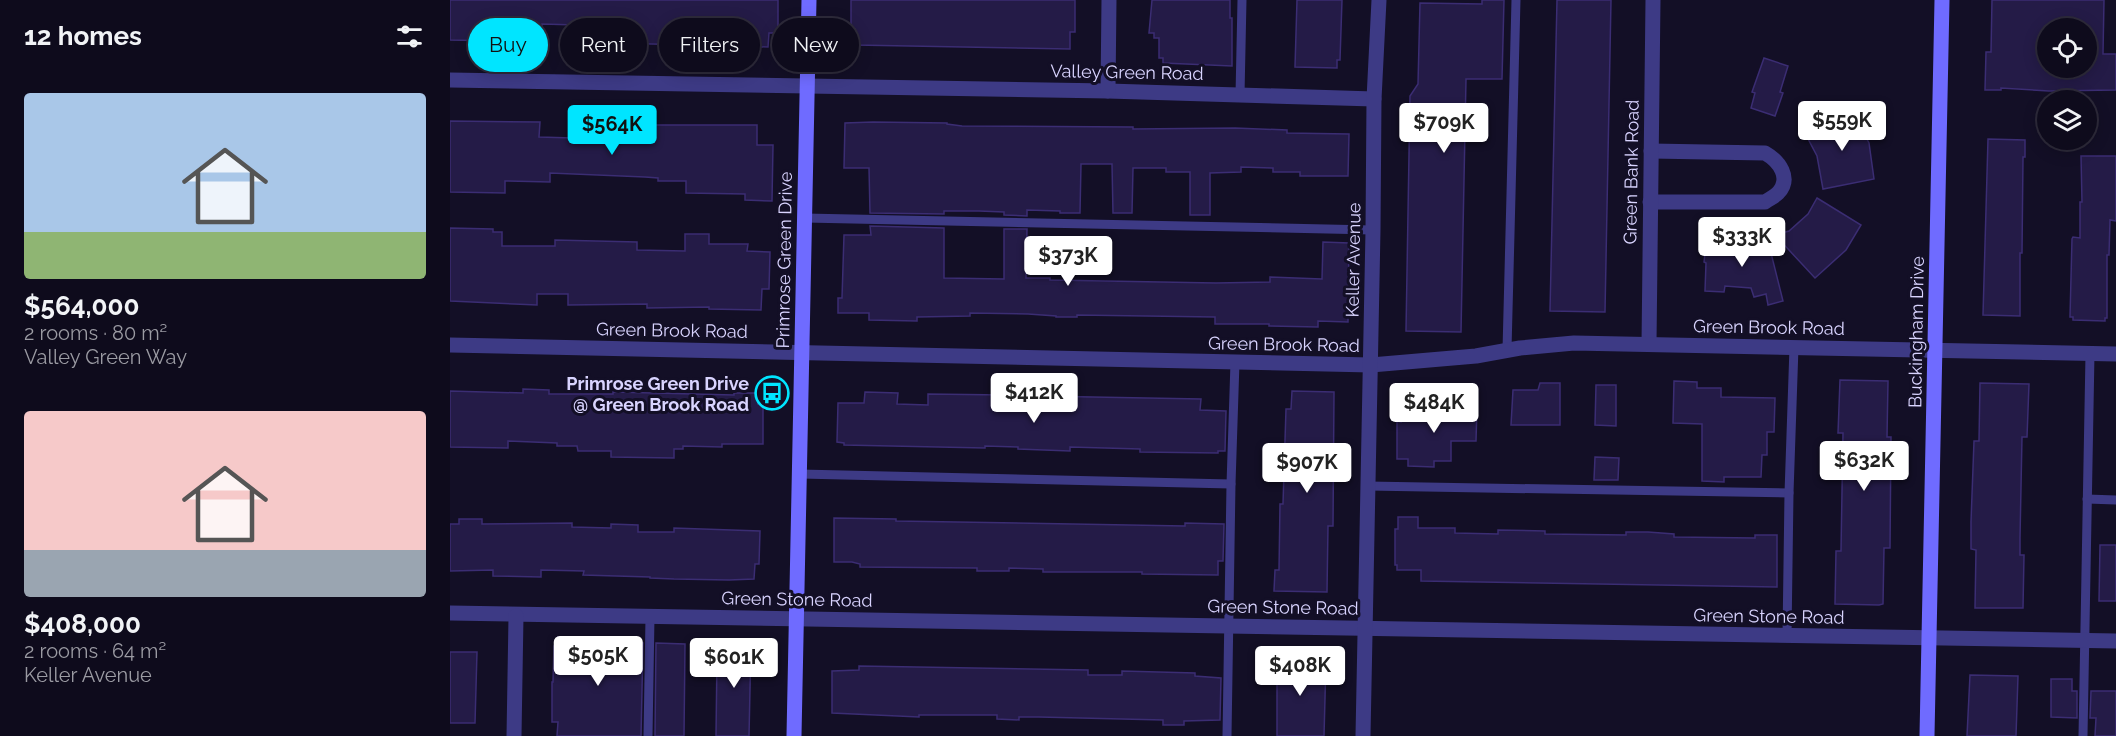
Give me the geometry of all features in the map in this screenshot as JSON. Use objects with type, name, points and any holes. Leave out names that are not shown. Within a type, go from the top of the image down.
[{"type":"street","name":"Primrose Green Drive","points":[[794,736],[809,0]]},
{"type":"street","points":[[1108,91],[1109,0]]},
{"type":"street","name":"Keller Avenue","points":[[1363,736],[1374,99],[1378,0]]},
{"type":"street","name":"Green Bank Road","points":[[1648,344],[1653,0]]},
{"type":"street","name":"Buckingham Drive","points":[[1927,736],[1942,0]]},
{"type":"street","name":"Valley Green Road","points":[[450,80],[1108,91],[1374,99]]},
{"type":"street","points":[[1650,202],[1765,202],[1778,193],[1783,183],[1783,170],[1776,159],[1765,153],[1651,151]]},
{"type":"street","name":"Green Brook Road","points":[[450,345],[1371,365],[1476,356],[1507,350],[1574,343],[2116,354]]},
{"type":"street","name":"Green Stone Road","points":[[450,613],[516,616],[1365,627],[2116,641]]},
{"type":"street","points":[[514,736],[516,616]]},
{"type":"lane","points":[[1240,94],[1242,0]]},
{"type":"lane","points":[[1507,350],[1516,0]]},
{"type":"lane","points":[[804,218],[1373,230]]},
{"type":"lane","points":[[1787,636],[1794,347]]},
{"type":"lane","points":[[2083,736],[2090,354]]},
{"type":"lane","points":[[1227,736],[1235,362]]},
{"type":"lane","points":[[800,474],[1231,484]]},
{"type":"lane","points":[[1368,486],[1789,493]]},
{"type":"lane","points":[[2087,500],[2116,500]]},
{"type":"lane","points":[[648,736],[650,617]]},
{"type":"building","points":[[450,0],[778,0],[778,18],[772,18],[772,33],[769,33],[768,47],[760,47],[760,18],[659,18],[659,44],[647,44],[647,18],[560,18],[560,25],[548,24],[548,18],[468,18],[468,40],[450,40]]},
{"type":"building","points":[[851,0],[1075,0],[1075,32],[1070,32],[1070,49],[859,45],[859,18],[851,18]]},
{"type":"building","points":[[1152,0],[1230,0],[1232,66],[1163,63],[1163,58],[1159,58],[1159,38],[1154,38],[1154,33],[1149,33]]},
{"type":"building","points":[[1297,0],[1342,0],[1340,60],[1337,60],[1337,68],[1295,67]]},
{"type":"building","points":[[1482,0],[1504,0],[1502,79],[1466,79],[1461,332],[1406,331],[1410,96],[1418,84],[1420,3],[1482,4]]},
{"type":"building","points":[[1557,0],[1611,0],[1605,312],[1550,311]]},
{"type":"building","points":[[1992,0],[2104,0],[2103,54],[2116,54],[2116,90],[2001,88],[2001,90],[1985,90],[1986,52],[1991,52]]},
{"type":"building","points":[[1764,58],[1788,66],[1780,92],[1783,93],[1775,116],[1751,108],[1755,93],[1752,92]]},
{"type":"building","points":[[1851,110],[1869,143],[1874,179],[1823,189],[1817,156],[1805,133]]},
{"type":"building","points":[[450,121],[540,122],[539,137],[573,138],[575,125],[757,125],[757,145],[773,145],[772,201],[745,200],[745,194],[686,193],[686,181],[550,173],[550,182],[505,181],[505,193],[450,192]]},
{"type":"building","points":[[845,123],[947,123],[962,126],[1133,127],[1133,129],[1235,128],[1287,130],[1287,133],[1349,134],[1348,176],[1300,176],[1300,172],[1273,172],[1273,168],[1241,167],[1241,172],[1210,173],[1210,215],[1190,215],[1190,172],[1166,172],[1166,168],[1133,168],[1132,213],[1113,213],[1112,164],[1081,164],[1080,213],[1027,210],[1027,216],[979,211],[944,211],[944,214],[870,213],[869,168],[844,168]]},
{"type":"building","points":[[1988,139],[2025,140],[2020,316],[1983,315]]},
{"type":"building","points":[[2081,156],[2116,156],[2116,221],[2110,220],[2109,255],[2107,255],[2107,318],[2105,321],[2073,320],[2073,317],[2070,317],[2072,239],[2073,237],[2080,238]]},
{"type":"building","points":[[1817,198],[1861,225],[1846,250],[1815,278],[1775,235],[1789,231],[1808,214]]},
{"type":"building","points":[[870,226],[944,228],[944,278],[1004,279],[1004,229],[1027,229],[1026,278],[1050,278],[1050,280],[1216,283],[1270,282],[1270,277],[1322,279],[1323,242],[1349,243],[1348,322],[1318,321],[1318,327],[1269,326],[1269,324],[1215,324],[1215,317],[1077,315],[1077,317],[1056,317],[970,313],[970,316],[917,317],[917,321],[869,320],[869,313],[838,313],[838,298],[842,298],[844,235],[871,235]]},
{"type":"building","points":[[450,228],[493,229],[493,232],[502,232],[502,246],[555,246],[555,240],[637,242],[637,250],[685,251],[685,234],[709,234],[709,244],[748,244],[747,251],[770,252],[769,289],[762,289],[761,310],[709,309],[709,307],[647,308],[647,304],[568,305],[568,294],[537,294],[537,305],[450,301]]},
{"type":"building","points":[[1707,237],[1730,238],[1730,247],[1767,237],[1783,301],[1768,305],[1766,294],[1754,297],[1751,288],[1725,286],[1724,292],[1705,291],[1706,263],[1704,262]]},
{"type":"building","points":[[1840,380],[1888,381],[1887,437],[1891,437],[1890,548],[1884,548],[1883,604],[1879,605],[1835,604],[1836,551],[1841,551],[1843,433],[1838,433]]},
{"type":"building","points":[[1674,381],[1697,382],[1697,388],[1721,388],[1721,397],[1775,398],[1774,432],[1767,432],[1767,455],[1762,455],[1761,477],[1724,477],[1724,482],[1702,481],[1702,424],[1673,423]]},
{"type":"building","points":[[1540,383],[1560,383],[1560,425],[1511,425],[1513,390],[1538,390]]},
{"type":"building","points":[[1980,383],[2029,384],[2027,437],[2022,437],[2020,555],[2024,555],[2023,608],[1975,608],[1976,550],[1971,549],[1971,522],[1974,441],[1979,441]]},
{"type":"building","points":[[1596,385],[1616,385],[1616,426],[1595,425]]},
{"type":"building","points":[[523,389],[549,390],[549,394],[613,394],[613,392],[734,395],[734,393],[758,393],[758,404],[763,404],[763,444],[722,444],[722,447],[683,446],[683,449],[674,449],[674,458],[611,457],[611,451],[578,451],[577,446],[557,446],[557,443],[508,441],[508,448],[450,447],[450,391],[523,393]]},
{"type":"building","points":[[1292,391],[1334,392],[1333,526],[1328,526],[1327,592],[1274,591],[1275,570],[1279,570],[1280,504],[1283,504],[1286,409],[1291,409]]},
{"type":"building","points":[[865,392],[898,393],[897,404],[928,405],[928,394],[1004,395],[1003,406],[1038,408],[1038,396],[1201,399],[1200,410],[1226,411],[1225,451],[1218,451],[1218,453],[1140,452],[1140,449],[1070,447],[1070,451],[985,446],[985,448],[844,445],[844,443],[837,442],[838,403],[864,403]]},
{"type":"building","points":[[1454,406],[1477,407],[1476,441],[1451,441],[1451,461],[1434,461],[1434,467],[1408,466],[1408,459],[1397,459],[1397,421],[1401,422],[1401,409],[1454,409]]},
{"type":"building","points":[[1595,457],[1619,458],[1618,480],[1594,480]]},
{"type":"building","points":[[1398,517],[1418,517],[1418,528],[1455,528],[1455,533],[1498,534],[1498,530],[1545,531],[1545,534],[1626,535],[1626,532],[1648,532],[1674,534],[1674,537],[1755,538],[1755,535],[1777,535],[1777,587],[1421,581],[1421,570],[1397,570],[1397,565],[1395,565],[1395,529],[1398,529]]},
{"type":"building","points":[[834,518],[1185,526],[1185,523],[1224,524],[1223,561],[1218,561],[1218,575],[1043,572],[1043,569],[1009,568],[1009,571],[977,571],[977,568],[860,567],[860,564],[852,562],[834,562]]},
{"type":"building","points":[[459,519],[482,519],[482,524],[572,523],[572,527],[611,528],[611,524],[638,525],[638,532],[674,532],[674,528],[760,531],[759,564],[755,564],[754,579],[729,580],[583,575],[584,571],[541,570],[541,577],[493,576],[493,570],[450,571],[450,524],[459,524]]},
{"type":"building","points":[[2100,545],[2116,545],[2116,601],[2099,601]]},
{"type":"building","points":[[558,637],[639,640],[639,643],[643,643],[641,736],[557,736],[558,722],[552,722],[552,682],[554,646],[559,646]]},
{"type":"building","points":[[720,642],[751,642],[749,736],[716,736],[717,657],[720,657]]},
{"type":"building","points":[[656,643],[685,644],[684,736],[655,736]]},
{"type":"building","points":[[450,652],[477,652],[475,723],[450,723]]},
{"type":"building","points":[[1273,660],[1326,660],[1324,736],[1277,736],[1277,681],[1273,681]]},
{"type":"building","points":[[859,666],[1088,670],[1088,675],[1122,675],[1122,671],[1195,673],[1195,676],[1221,678],[1220,720],[1184,721],[1184,725],[1163,725],[1163,720],[1019,717],[1019,720],[997,719],[997,715],[919,715],[919,717],[832,713],[832,671],[859,670]]},
{"type":"building","points":[[1970,675],[2018,676],[2016,736],[1967,736]]},
{"type":"building","points":[[2051,679],[2072,679],[2072,691],[2077,691],[2077,718],[2051,717]]},
{"type":"building","points":[[2091,691],[2116,691],[2116,736],[2095,736],[2096,718],[2090,718]]},
{"type":"place","name":"Primrose Green Drive @ Green Brook Road","points":[[772,393]]}]
